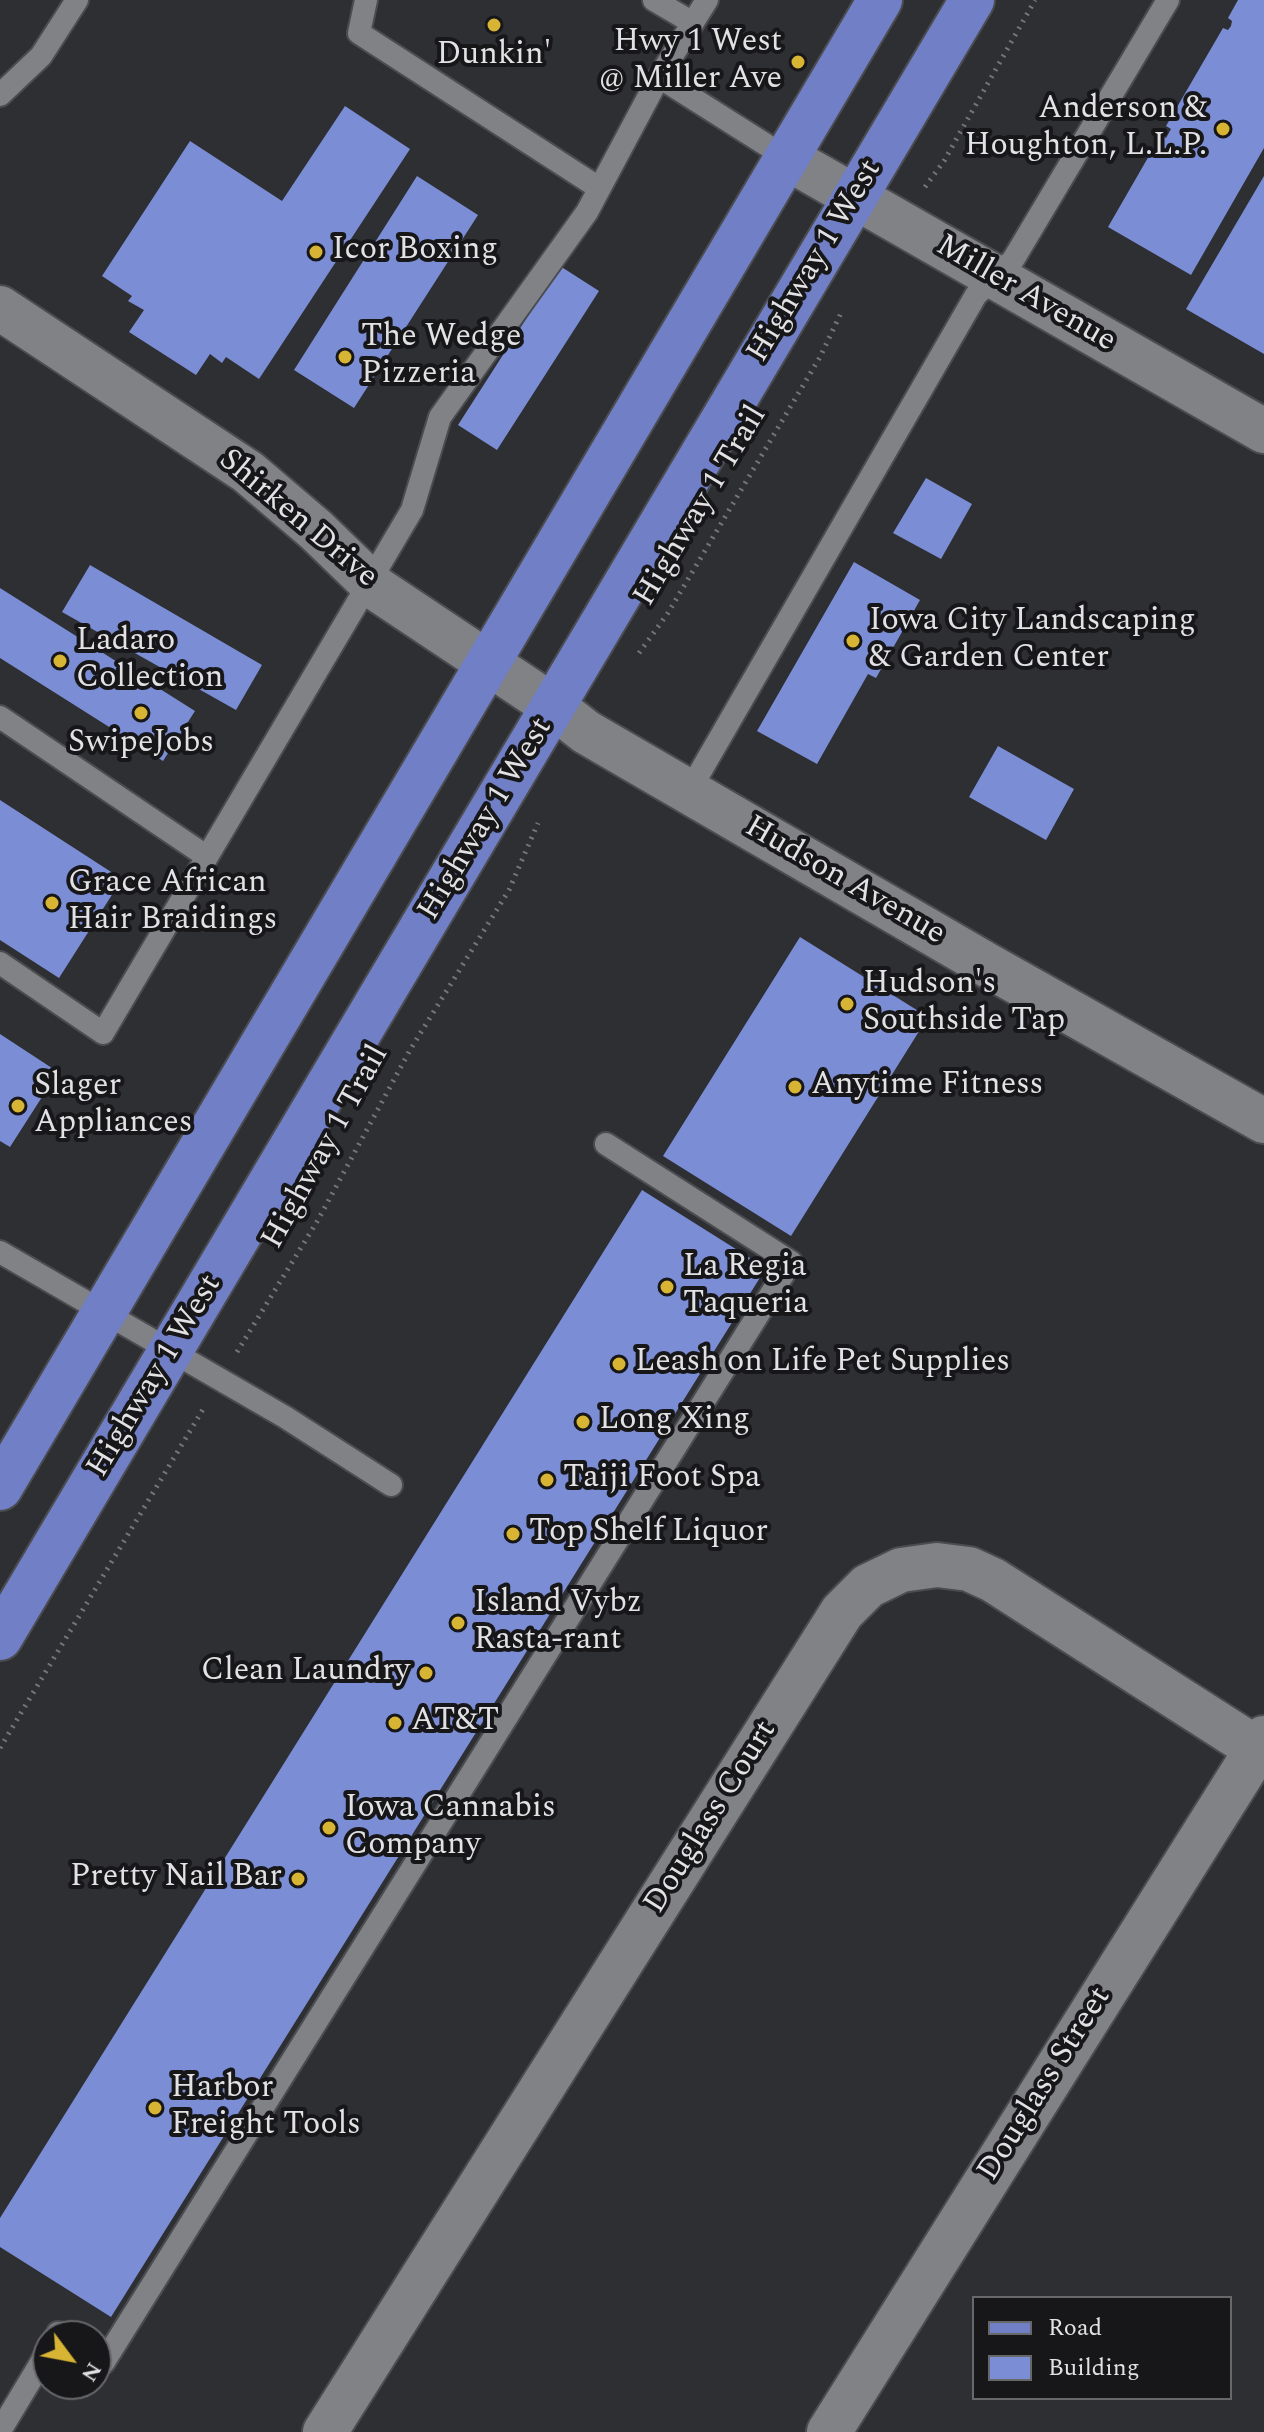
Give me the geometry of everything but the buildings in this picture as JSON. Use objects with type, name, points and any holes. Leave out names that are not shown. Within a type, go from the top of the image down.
[{"type":"main road","points":[[0,1488],[880,0]]},
{"type":"main road","name":"Highway 1 West","points":[[0,1638],[972,0]]},
{"type":"street","name":"Miller Avenue","points":[[787,158],[1262,427]]},
{"type":"street","name":"Shirken Drive","points":[[0,308],[248,472],[316,530],[371,583],[554,707]]},
{"type":"street","name":"Hudson Avenue","points":[[554,707],[586,732],[688,793],[1264,1121]]},
{"type":"street","name":"Douglass Court","points":[[325,2432],[842,1612],[868,1586],[901,1570],[937,1565],[969,1569],[993,1580],[1261,1744]]},
{"type":"street","name":"Douglass Street","points":[[829,2432],[1261,1744]]},
{"type":"lane","points":[[0,95],[41,56],[77,0]]},
{"type":"lane","points":[[366,0],[359,33],[599,188]]},
{"type":"lane","points":[[654,0],[693,23]]},
{"type":"lane","points":[[0,963],[103,1033],[412,510],[440,417],[587,212],[659,77],[707,0]]},
{"type":"lane","points":[[688,793],[976,295],[1013,260],[1168,0]]},
{"type":"lane","points":[[659,77],[787,158]]},
{"type":"lane","points":[[0,717],[206,856]]},
{"type":"lane","points":[[112,2349],[791,1262],[606,1144]]},
{"type":"lane","points":[[0,1252],[285,1417],[391,1485]]},
{"type":"lane","points":[[0,2431],[32,2378]]},
{"type":"path","points":[[915,199],[944,161],[1035,0]]},
{"type":"path","name":"Highway 1 Trail","points":[[635,659],[668,613],[820,357],[847,299]]},
{"type":"path","name":"Highway 1 Trail","points":[[0,1748],[318,1220],[410,1050],[509,890],[539,820]]},
{"type":"place","name":"Dunkin'","points":[[494,25]]},
{"type":"place","name":"Hwy 1 West @ Miller Ave","points":[[798,62]]},
{"type":"place","name":"Anderson & Houghton, L.L.P.","points":[[1223,129]]},
{"type":"place","name":"Icor Boxing","points":[[316,252]]},
{"type":"place","name":"The Wedge Pizzeria","points":[[345,357]]},
{"type":"place","name":"Iowa City Landscaping & Garden Center","points":[[853,641]]},
{"type":"place","name":"Ladaro Collection","points":[[60,661]]},
{"type":"place","name":"SwipeJobs","points":[[141,713]]},
{"type":"place","name":"Grace African Hair Braidings","points":[[52,903]]},
{"type":"place","name":"Hudson's Southside Tap","points":[[847,1004]]},
{"type":"place","name":"Anytime Fitness","points":[[795,1087]]},
{"type":"place","name":"Slager Appliances","points":[[18,1106]]},
{"type":"place","name":"La Regia Taqueria","points":[[667,1287]]},
{"type":"place","name":"Leash on Life Pet Supplies","points":[[619,1364]]},
{"type":"place","name":"Long Xing","points":[[583,1422]]},
{"type":"place","name":"Taiji Foot Spa","points":[[547,1480]]},
{"type":"place","name":"Top Shelf Liquor","points":[[513,1534]]},
{"type":"place","name":"Island Vybz Rasta-rant","points":[[458,1623]]},
{"type":"place","name":"Clean Laundry","points":[[426,1673]]},
{"type":"place","name":"AT&T","points":[[395,1723]]},
{"type":"place","name":"Iowa Cannabis Company","points":[[329,1828]]},
{"type":"place","name":"Pretty Nail Bar","points":[[298,1879]]},
{"type":"place","name":"Harbor Freight Tools","points":[[155,2108]]}]
